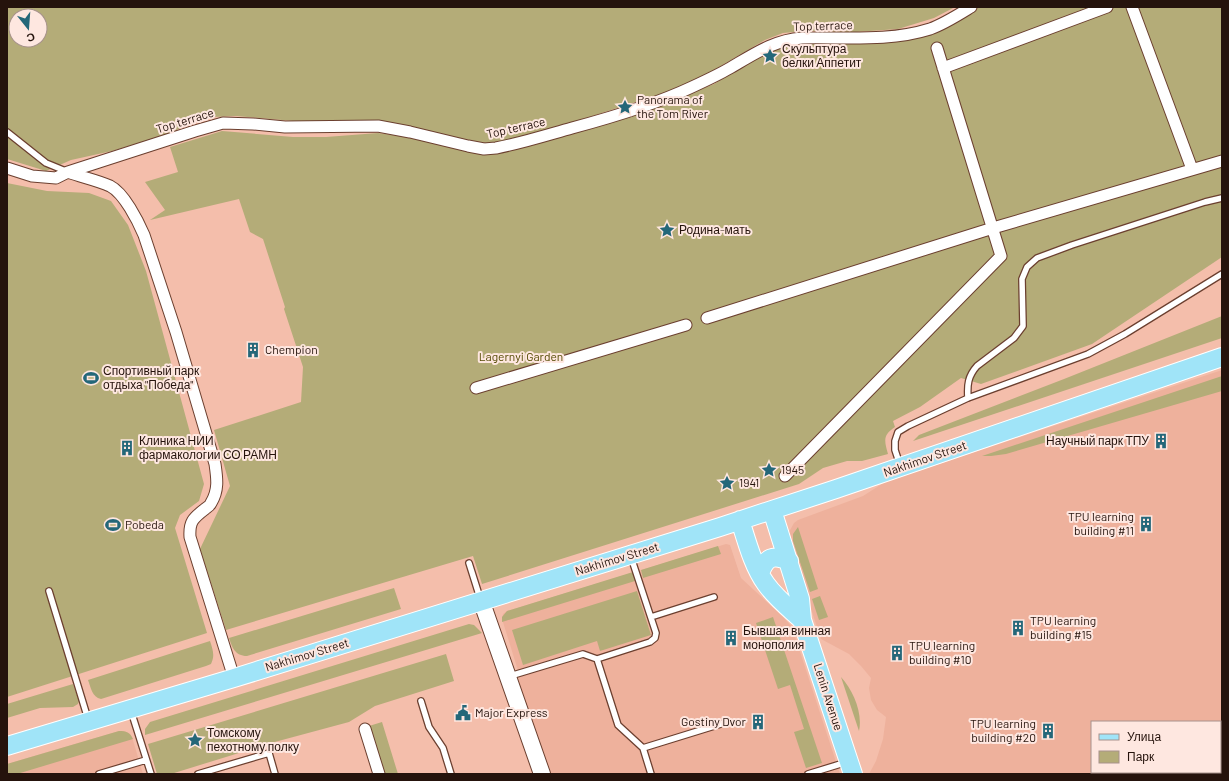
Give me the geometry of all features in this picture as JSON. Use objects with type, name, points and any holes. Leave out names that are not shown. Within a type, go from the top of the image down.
[{"type":"main road","name":"Nakhimov Street","points":[[7,746],[234,678],[772,510],[1222,357]]},
{"type":"main road","name":"Lenin Avenue","points":[[772,510],[800,599],[802,620],[851,768]]},
{"type":"main road","name":"Lenin Avenue","points":[[740,520],[760,573],[777,597],[802,620]]},
{"type":"main road","points":[[760,573],[764,563],[772,557],[780,557],[789,561]]},
{"type":"street","name":"Top terrace","points":[[7,168],[32,176],[56,178],[68,172],[223,123],[285,127],[378,126],[484,149],[496,148],[619,115],[664,99],[730,68],[754,53],[776,43],[802,38],[875,39],[904,35],[931,28],[971,7]]},
{"type":"street","points":[[943,68],[1107,7]]},
{"type":"street","points":[[1132,7],[1192,169]]},
{"type":"street","points":[[785,476],[1001,256],[937,48]]},
{"type":"street","points":[[707,318],[993,228],[1222,161]]},
{"type":"street","points":[[68,172],[111,187],[126,202],[138,220],[144,235],[176,332],[215,464],[218,480],[216,493],[211,504],[195,516],[189,527],[190,537],[234,678]]},
{"type":"street","points":[[476,388],[686,325]]},
{"type":"street","points":[[481,600],[542,774]]},
{"type":"street","points":[[366,729],[379,774]]},
{"type":"lane","points":[[7,132],[46,163],[68,172]]},
{"type":"lane","points":[[968,398],[967,388],[972,371],[1014,338],[1023,326],[1022,279],[1024,272],[1031,262],[1037,258],[1072,245],[1205,202],[1222,198]]},
{"type":"lane","points":[[901,467],[894,442],[898,432],[934,413],[968,398],[1088,354],[1125,334],[1222,274]]},
{"type":"lane","points":[[507,677],[583,654],[597,659],[652,641],[656,636],[630,554]]},
{"type":"lane","points":[[469,563],[481,600]]},
{"type":"lane","points":[[49,591],[89,721]]},
{"type":"lane","points":[[650,617],[714,597]]},
{"type":"lane","points":[[597,659],[618,725],[643,748],[651,774]]},
{"type":"lane","points":[[421,701],[429,727],[443,748],[451,774]]},
{"type":"lane","points":[[130,709],[151,774]]},
{"type":"lane","points":[[643,748],[724,723]]},
{"type":"lane","points":[[198,774],[269,753],[275,774]]},
{"type":"lane","points":[[99,774],[146,760]]},
{"type":"lane","points":[[808,774],[851,768]]},
{"type":"shaded area","points":[[1222,370],[1222,774],[869,774],[876,761],[883,739],[886,717],[877,710],[871,700],[869,688],[871,678],[861,666],[849,654],[821,639],[788,540],[789,532],[794,523],[798,520],[863,496],[885,482]]},
{"type":"shaded area","points":[[726,544],[730,545],[741,578],[792,627],[840,774],[548,774],[517,679],[520,677],[502,619],[503,614],[507,611]]},
{"type":"shaded area","points":[[119,731],[129,733],[132,737],[143,774],[7,774],[7,764]]},
{"type":"green space","points":[[7,7],[955,7],[934,18],[898,29],[856,32],[806,31],[783,33],[765,40],[699,79],[667,92],[549,130],[491,144],[453,137],[304,122],[236,116],[214,117],[198,120],[169,134],[112,151],[71,160],[46,171],[7,159]]},
{"type":"green space","name":"Lagernyi Garden","points":[[978,7],[1222,7],[1222,257],[1092,344],[981,384],[961,378],[920,407],[893,421],[895,427],[886,435],[885,441],[888,454],[862,461],[847,461],[823,468],[799,484],[482,584],[473,556],[226,630],[200,549],[230,486],[214,430],[301,402],[303,367],[263,239],[250,232],[239,199],[150,220],[165,210],[145,182],[178,172],[170,147],[222,131],[293,137],[326,137],[378,133],[407,137],[468,151],[495,153],[534,145],[662,105],[714,84],[767,51],[785,45],[806,42],[849,43],[963,18]]},
{"type":"green space","name":"Спортивный парк отдыха \"Победа\"","points":[[7,183],[47,191],[89,193],[111,201],[128,225],[146,271],[204,484],[199,501],[180,515],[175,528],[207,633],[7,697]]},
{"type":"green space","points":[[1222,316],[1222,338],[913,441],[919,435]]},
{"type":"green space","points":[[1222,376],[1222,391],[1006,454],[982,456]]},
{"type":"green space","points":[[798,527],[818,589],[810,592],[793,541],[793,534]]},
{"type":"green space","points":[[718,546],[721,554],[643,578],[641,570]]},
{"type":"green space","points":[[633,572],[635,581],[502,622],[502,617],[507,611]]},
{"type":"green space","points":[[394,588],[401,609],[247,656],[237,653],[229,638]]},
{"type":"green space","points":[[637,591],[651,635],[600,651],[597,641],[523,665],[512,630]]},
{"type":"green space","points":[[820,596],[828,617],[819,620],[812,599]]},
{"type":"green space","points":[[773,617],[822,763],[806,768],[794,732],[804,729],[790,685],[778,689],[756,623]]},
{"type":"green space","points":[[469,624],[474,625],[482,633],[145,735],[145,729],[150,722]]},
{"type":"green space","points":[[210,641],[213,653],[211,664],[101,699],[94,694],[91,689],[88,680]]},
{"type":"green space","points":[[446,654],[454,681],[375,706],[349,722],[271,743],[171,774],[157,774],[148,744]]},
{"type":"green space","points":[[841,677],[849,688],[856,702],[860,717],[859,731]]},
{"type":"green space","points":[[73,684],[79,701],[78,704],[73,707],[40,708],[7,718],[7,704]]},
{"type":"green space","points":[[382,722],[398,774],[384,774],[369,726]]},
{"type":"green space","points":[[119,731],[128,732],[133,739],[17,774],[7,774],[7,764]]},
{"type":"place","name":"Скульптура белки Аппетит","points":[[770,56]]},
{"type":"place","name":"Panorama of the Tom River","points":[[625,107]]},
{"type":"place","name":"Родина-мать","points":[[667,230]]},
{"type":"place","name":"Chempion","points":[[253,350]]},
{"type":"place","name":"Спортивный парк отдыха \"Победа\"","points":[[91,378]]},
{"type":"place","name":"Научный парк ТПУ","points":[[1161,441]]},
{"type":"place","name":"Клиника НИИ фармакологии СО РАМН","points":[[127,448]]},
{"type":"place","name":"1945","points":[[769,470]]},
{"type":"place","name":"1941","points":[[727,483]]},
{"type":"place","name":"TPU learning building #11","points":[[1146,524]]},
{"type":"place","name":"Pobeda","points":[[113,525]]},
{"type":"place","name":"TPU learning building #15","points":[[1018,628]]},
{"type":"place","name":"Бывшая винная монополия","points":[[731,638]]},
{"type":"place","name":"TPU learning building #10","points":[[897,653]]},
{"type":"place","name":"Major Express","points":[[463,713]]},
{"type":"place","name":"Gostiny Dvor","points":[[758,722]]},
{"type":"place","name":"TPU learning building #20","points":[[1048,731]]},
{"type":"place","name":"Томскому пехотному полку","points":[[195,740]]}]
